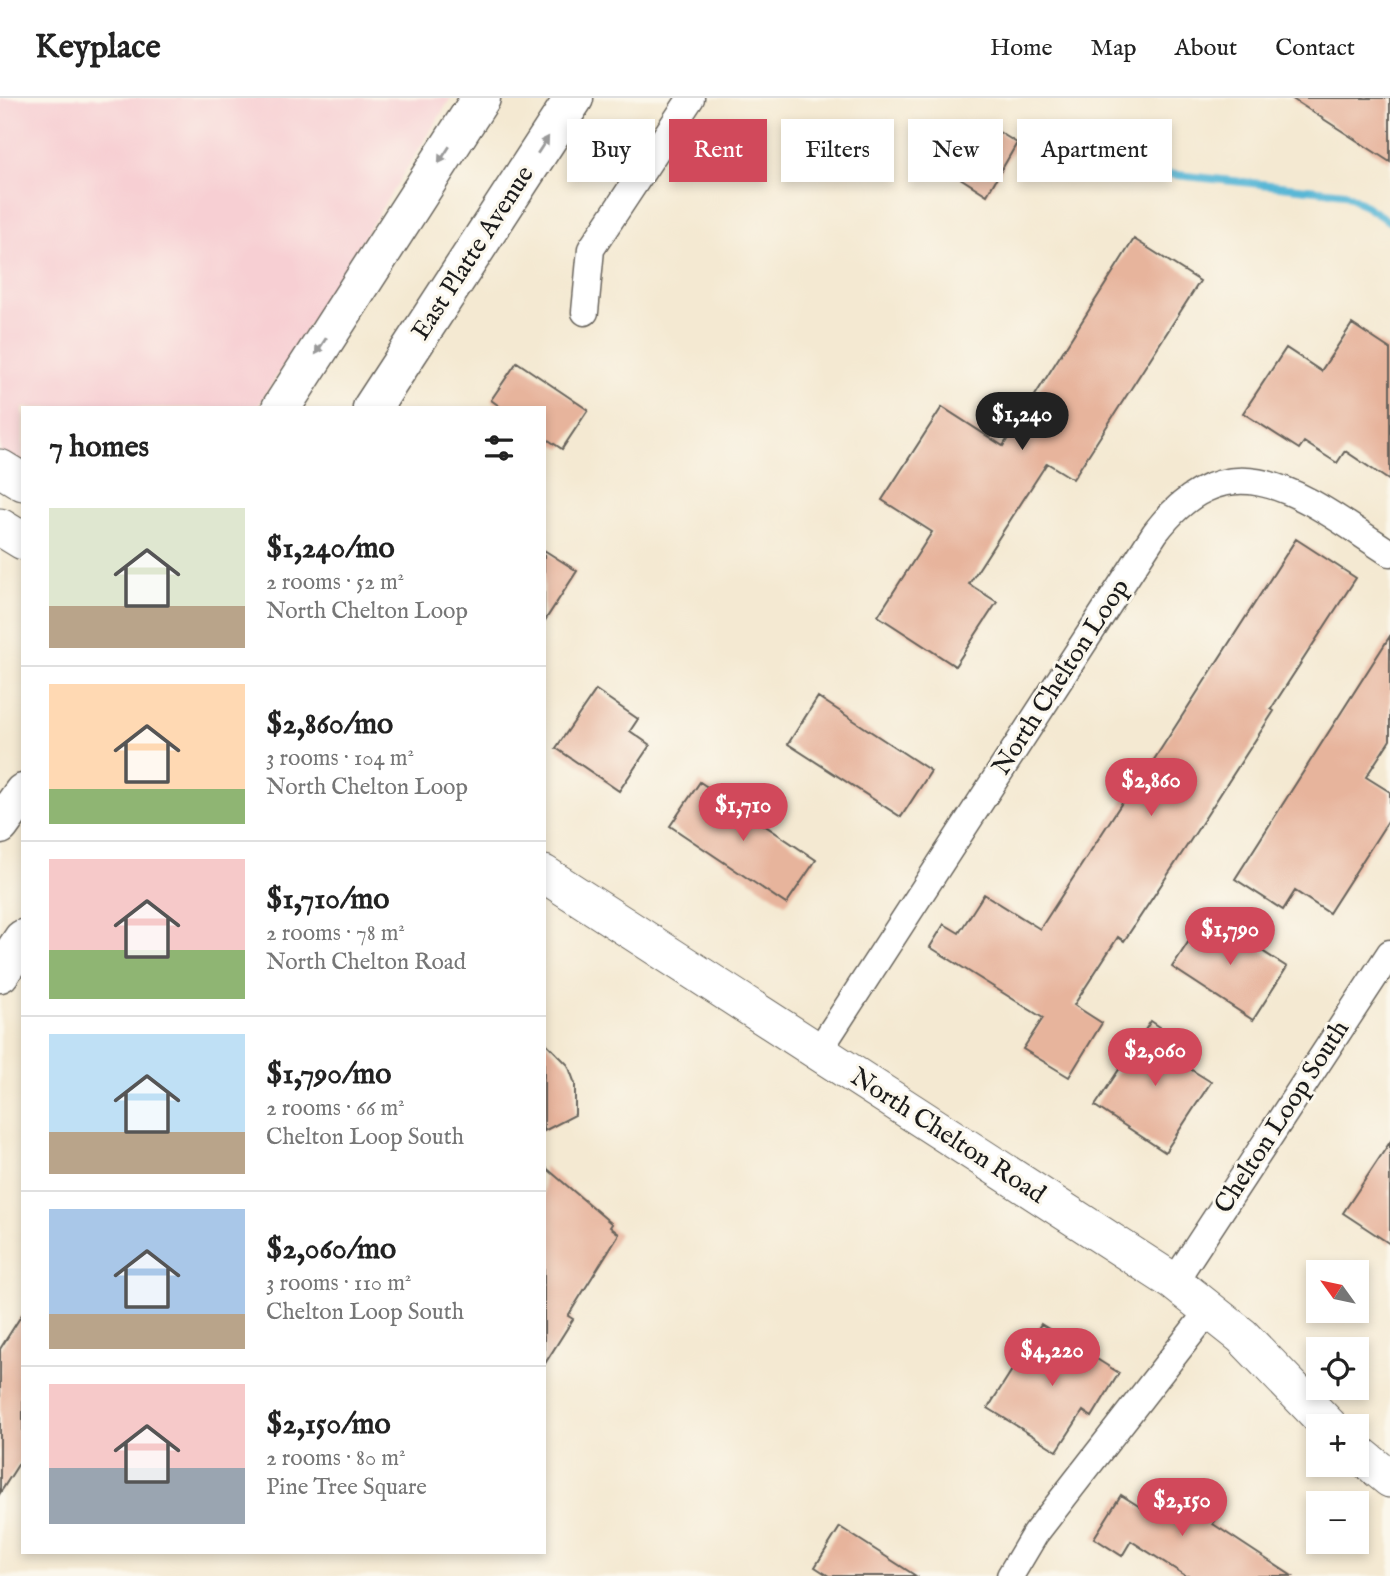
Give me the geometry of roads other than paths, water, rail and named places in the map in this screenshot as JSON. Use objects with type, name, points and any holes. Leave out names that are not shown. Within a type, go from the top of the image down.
[{"type":"main road","points":[[282,406],[481,98]]},
{"type":"main road","name":"East Platte Avenue","points":[[373,406],[574,98]]},
{"type":"main road","points":[[0,468],[21,481]]},
{"type":"main road","points":[[0,527],[21,540]]},
{"type":"main road","points":[[0,825],[21,796]]},
{"type":"main road","name":"North Chelton Road","points":[[546,875],[1174,1282],[1242,1336],[1317,1414]]},
{"type":"main road","points":[[0,973],[21,942]]},
{"type":"main road","points":[[1369,1462],[1390,1479]]},
{"type":"street","points":[[585,312],[591,249],[691,98]]},
{"type":"street","name":"North Chelton Loop","points":[[818,1052],[1155,533],[1185,498],[1202,488],[1221,483],[1266,484],[1310,501],[1390,553]]},
{"type":"street","name":"Chelton Loop South","points":[[1174,1282],[1390,953]]},
{"type":"street","points":[[1010,1576],[1035,1534],[1210,1309]]},
{"type":"waterway","points":[[1172,174],[1345,193],[1390,222]]}]
